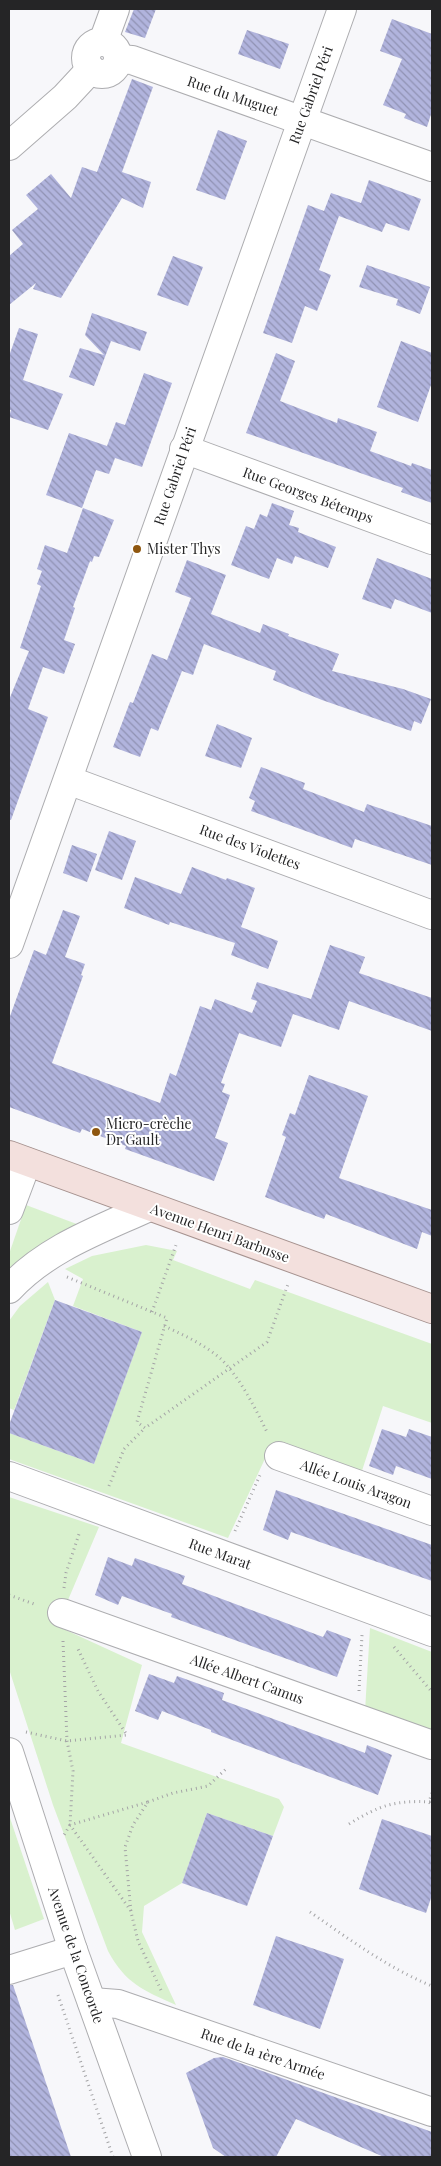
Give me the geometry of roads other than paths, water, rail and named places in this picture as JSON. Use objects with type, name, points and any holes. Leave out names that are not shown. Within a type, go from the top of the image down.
[{"type":"main road","name":"Avenue Henri Barbusse","points":[[18,1159],[432,1310]]},
{"type":"street","points":[[9,146],[66,96],[91,69],[87,59],[89,49],[98,42],[111,51],[115,9]]},
{"type":"street","name":"Rue Gabriel Péri","points":[[9,944],[342,9]]},
{"type":"street","name":"Rue du Muguet","points":[[111,51],[432,168]]},
{"type":"street","name":"Rue Georges Bétemps","points":[[184,450],[432,540]]},
{"type":"street","name":"Rue des Violettes","points":[[68,780],[432,915]]},
{"type":"street","points":[[9,1210],[18,1159]]},
{"type":"street","points":[[9,1289],[25,1272],[63,1246],[149,1207]]},
{"type":"street","name":"Allée Louis Aragon","points":[[279,1456],[432,1511]]},
{"type":"street","name":"Rue Marat","points":[[9,1476],[432,1632]]},
{"type":"street","name":"Allée Albert Camus","points":[[62,1613],[432,1745]]},
{"type":"street","name":"Avenue de la Concorde","points":[[13,1741],[46,1866],[73,1950],[147,2157]]},
{"type":"street","points":[[9,1970],[73,1950]]},
{"type":"street","name":"Rue de la 1ère Armée","points":[[92,2002],[118,2004],[432,2112]]},
{"type":"place","name":"Mister Thys","points":[[137,549]]},
{"type":"place","name":"Micro-crèche Dr Gault","points":[[96,1132]]}]
